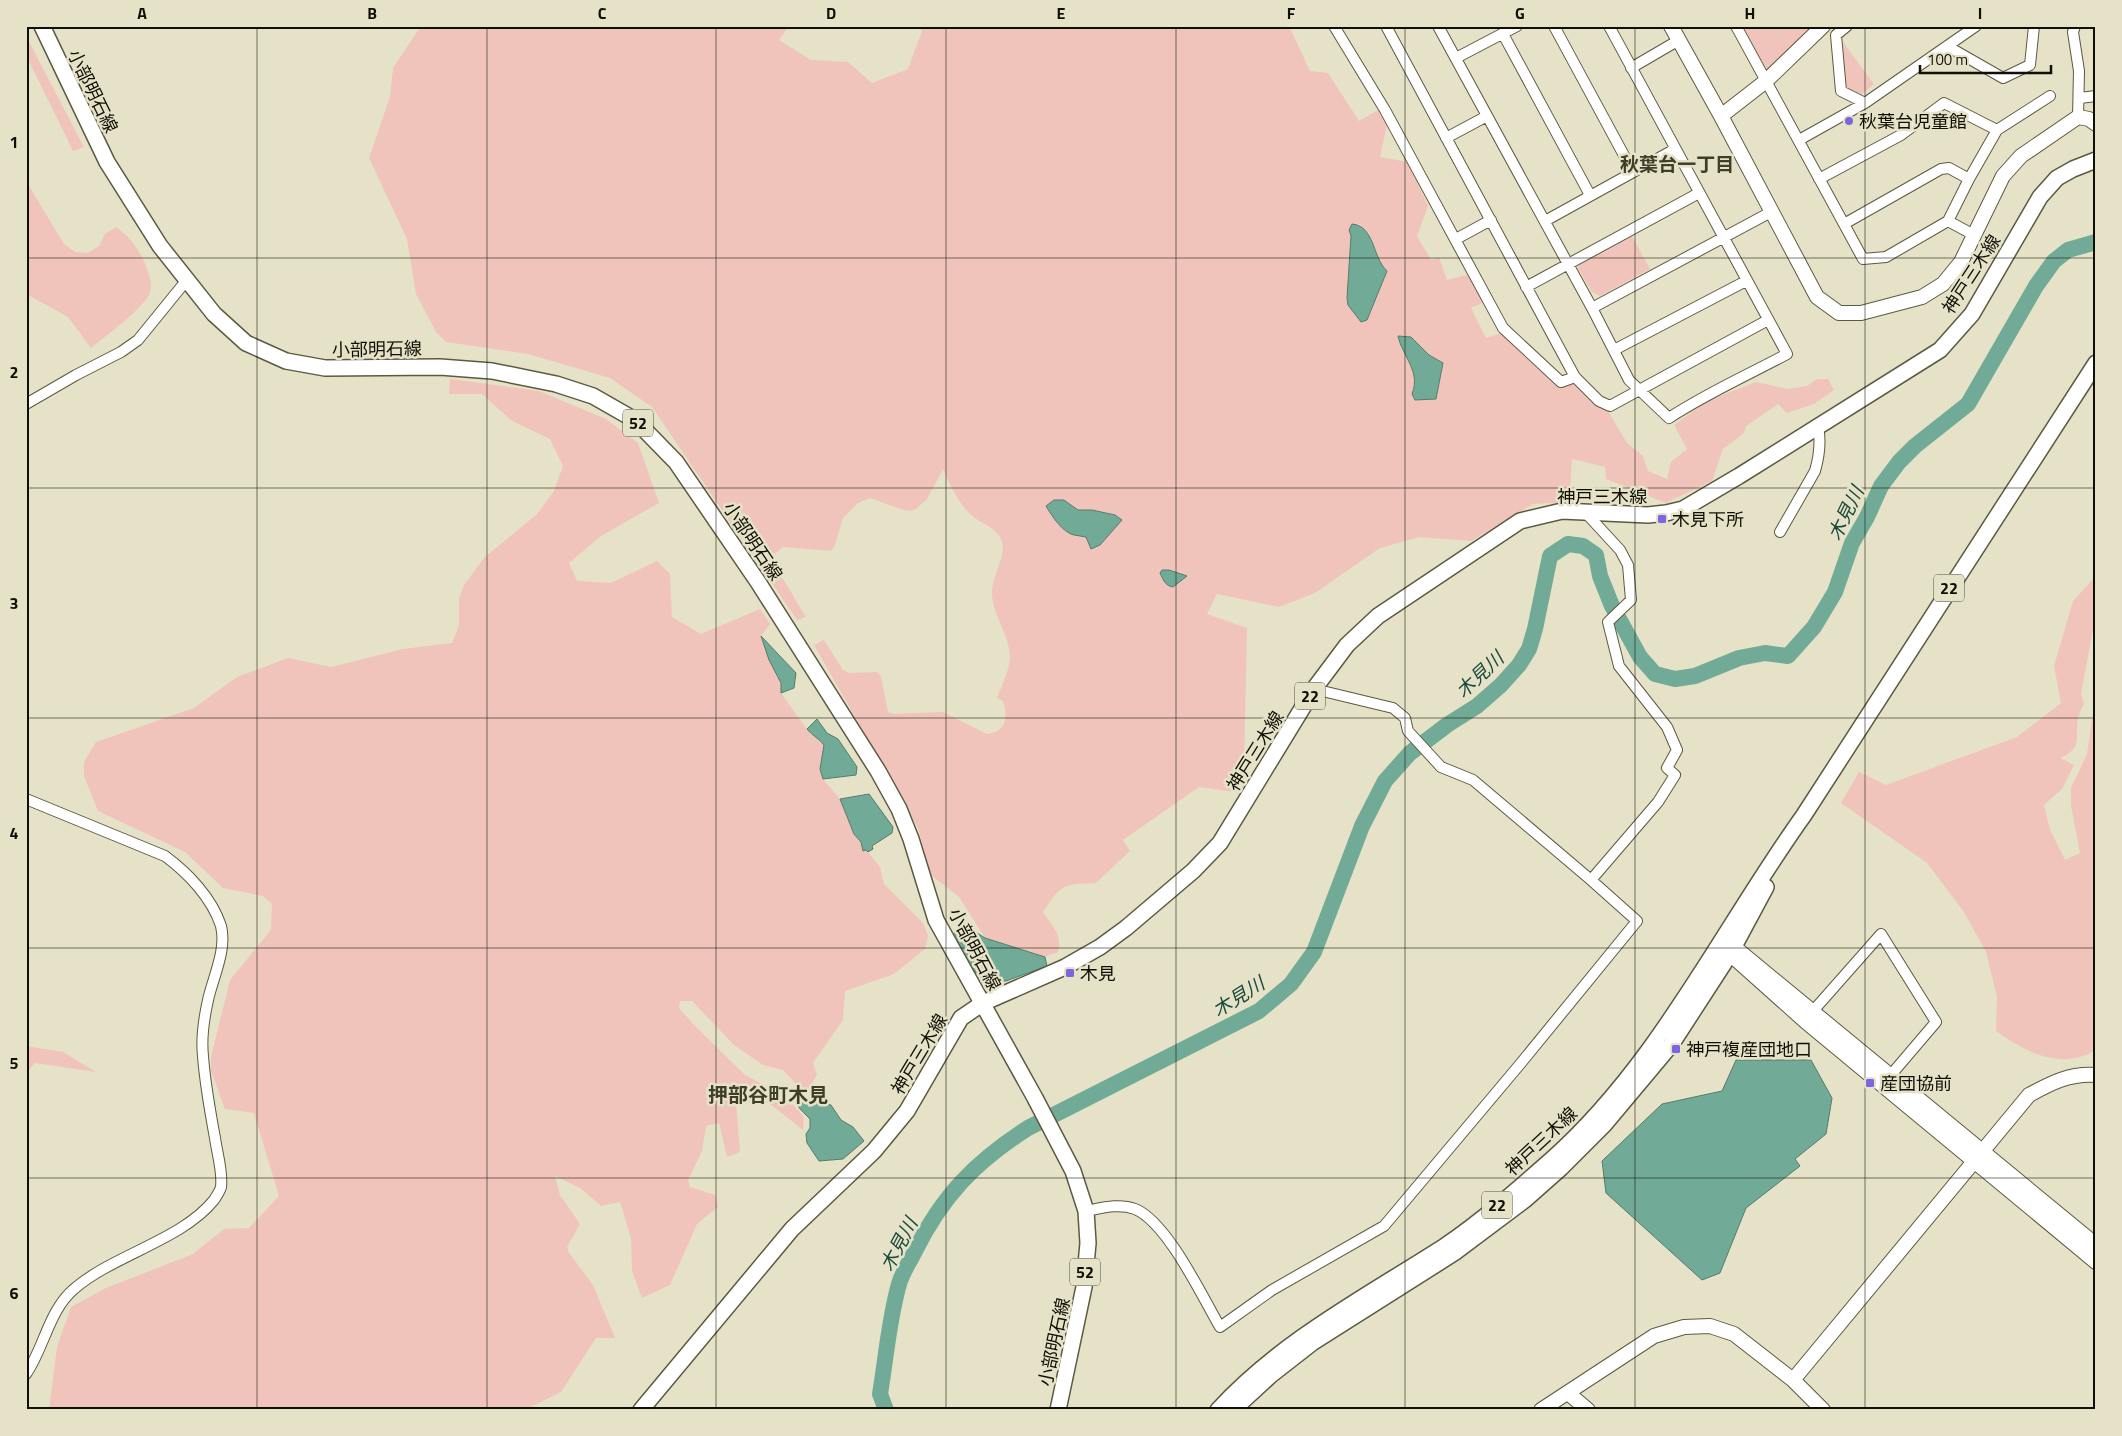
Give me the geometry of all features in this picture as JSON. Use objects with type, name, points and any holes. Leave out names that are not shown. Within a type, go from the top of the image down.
[{"type":"main road","name":"小部明石線","points":[[42,26],[106,162],[160,246],[214,314],[246,343],[286,361],[325,368],[440,367],[492,371],[556,384],[593,396],[635,420],[676,462],[758,582],[878,770],[899,809],[911,839],[936,920],[1035,1098],[1072,1171],[1086,1211],[1088,1243],[1084,1287],[1058,1410]]},
{"type":"main road","name":"神戸三木線","points":[[641,1410],[792,1229],[874,1151],[907,1111],[961,1018],[983,1003],[1065,967],[1100,947],[1126,928],[1193,871],[1220,843],[1314,690],[1347,645],[1378,616],[1520,521],[1562,511],[1648,515],[1683,509],[1718,490],[1940,350],[1972,314],[2040,197],[2057,178],[2073,168],[2096,160]]},
{"type":"main road","name":"神戸三木線","points":[[1234,1410],[1271,1375],[1312,1343],[1454,1253],[1526,1199],[1561,1168],[1604,1125],[1671,1045],[1728,948],[1775,855],[1804,814],[2096,363]]},
{"type":"main road","name":"神戸三木線","points":[[1218,1410],[1264,1366],[1304,1335],[1447,1244],[1483,1217],[1552,1159],[1596,1116],[1634,1071],[1728,948]]},
{"type":"street","points":[[1334,26],[1385,110],[1503,328],[1561,382],[1575,377]]},
{"type":"street","points":[[1386,26],[1575,377],[1600,401],[1610,406],[1635,393],[1637,389],[1768,320]]},
{"type":"street","points":[[1438,26],[1592,308],[1629,380],[1669,418],[1700,398],[1730,385],[1787,354],[1609,26]]},
{"type":"street","points":[[1456,58],[1517,26]]},
{"type":"street","points":[[1554,26],[1633,172]]},
{"type":"street","points":[[1671,26],[1817,297],[1839,313],[1861,313],[1922,297],[1943,284],[1961,262],[2003,176],[2021,156],[2078,117],[2089,119],[2096,124]]},
{"type":"street","points":[[1721,116],[1766,81],[1823,26]]},
{"type":"street","points":[[1847,26],[1836,35],[1841,91],[1865,103]]},
{"type":"street","points":[[1799,140],[1865,103],[1976,26]]},
{"type":"street","points":[[1946,46],[2003,78],[2030,65],[2034,26]]},
{"type":"street","points":[[2074,26],[2073,32],[2079,71],[2080,98],[2078,117]]},
{"type":"street","points":[[1739,27],[1862,259],[1886,257],[1948,221],[1997,130],[2050,96]]},
{"type":"street","points":[[1503,34],[1590,195]]},
{"type":"street","points":[[1631,68],[1679,40]]},
{"type":"street","points":[[2080,98],[2096,96]]},
{"type":"street","points":[[1820,179],[1901,135],[1944,103],[1997,130]]},
{"type":"street","points":[[1446,138],[1487,116]]},
{"type":"street","points":[[1545,221],[1675,148]]},
{"type":"street","points":[[1844,224],[1941,169],[1949,168],[1969,179]]},
{"type":"street","points":[[1526,287],[1699,193]]},
{"type":"street","points":[[1592,308],[1770,212]]},
{"type":"street","points":[[1456,239],[1491,220]]},
{"type":"street","points":[[1948,221],[1974,235]]},
{"type":"street","points":[[26,404],[76,374],[121,352],[138,340],[186,280]]},
{"type":"street","points":[[1614,350],[1746,280]]},
{"type":"street","points":[[1780,532],[1818,461],[1820,434],[1818,426]]},
{"type":"street","points":[[1585,512],[1620,550],[1628,565],[1631,600],[1608,622],[1619,666],[1667,726],[1677,750],[1667,768],[1675,775],[1658,802],[1591,880]]},
{"type":"street","points":[[1086,1211],[1118,1205],[1135,1209],[1152,1220],[1166,1236],[1220,1327],[1272,1290],[1384,1226],[1527,1056],[1637,921],[1473,780],[1441,767],[1408,731],[1405,718],[1393,708],[1314,690]]},
{"type":"street","points":[[26,799],[165,856],[179,867],[213,906],[221,927],[222,937],[220,956],[208,1000],[202,1049],[206,1086],[220,1167],[221,1188],[214,1200],[198,1216],[166,1236],[97,1272],[73,1289],[60,1305],[33,1364],[26,1374]]},
{"type":"street","points":[[1813,1011],[1881,934],[1936,1022],[1890,1076]]},
{"type":"street","points":[[1728,948],[1813,1011],[1890,1076],[2096,1262]]},
{"type":"street","points":[[1728,948],[1805,1021],[1978,1157],[2096,1245]]},
{"type":"street","points":[[1794,1380],[2030,1095],[2054,1081],[2082,1074],[2096,1075]]},
{"type":"street","points":[[1541,1410],[1654,1336],[1684,1328],[1710,1326],[1734,1334],[1794,1380],[1823,1410]]},
{"type":"street","points":[[1568,1393],[1588,1410]]},
{"type":"shaded area","points":[[421,26],[789,26],[779,40],[811,60],[848,62],[872,83],[908,69],[922,31],[920,26],[1289,26],[1310,71],[1328,73],[1359,121],[1378,110],[1387,125],[1380,157],[1408,162],[1428,206],[1417,236],[1431,260],[1439,257],[1447,280],[1470,274],[1484,302],[1471,308],[1486,338],[1502,333],[1560,387],[1575,384],[1598,405],[1608,411],[1627,443],[1643,456],[1648,471],[1667,479],[1671,462],[1687,449],[1674,425],[1707,401],[1756,382],[1788,389],[1807,386],[1817,379],[1828,379],[1834,390],[1814,404],[1787,413],[1778,404],[1746,426],[1744,433],[1723,449],[1712,481],[1666,503],[1606,479],[1605,467],[1572,459],[1569,502],[1533,504],[1471,541],[1419,537],[1380,548],[1315,593],[1279,607],[1217,594],[1207,614],[1247,628],[1244,767],[1234,792],[1199,787],[1123,840],[1130,851],[1096,883],[1069,885],[1059,891],[1043,912],[1058,936],[1058,952],[1045,957],[985,938],[959,897],[931,875],[918,828],[814,645],[824,640],[843,670],[849,673],[877,672],[881,677],[888,712],[894,714],[943,712],[987,734],[994,733],[1002,727],[1005,718],[1003,701],[997,698],[1010,662],[1007,641],[992,599],[993,585],[1003,552],[1001,539],[991,528],[967,511],[955,494],[943,469],[927,499],[916,509],[910,511],[903,510],[870,498],[858,503],[843,518],[835,545],[831,551],[783,547],[772,556],[777,569],[806,617],[797,620],[652,407],[610,378],[528,354],[446,342],[436,332],[416,294],[407,239],[369,158],[390,97],[393,68]],"holes":[[[1359,224],[1369,233],[1379,264],[1361,322],[1348,305],[1347,298],[1351,236]],[[1411,337],[1429,355],[1443,363],[1412,394],[1415,381],[1414,376],[1401,349]],[[1064,500],[1078,510],[1092,510],[1115,515],[1091,549],[1086,537],[1069,533],[1050,515]]]},
{"type":"shaded area","points":[[1741,26],[1823,26],[1766,81]]},
{"type":"shaded area","points":[[26,36],[84,147],[73,151],[26,55]]},
{"type":"shaded area","points":[[1842,41],[1874,84],[1862,94],[1845,88]]},
{"type":"shaded area","points":[[26,181],[64,244],[75,252],[88,253],[99,246],[105,234],[116,227],[134,244],[146,266],[151,285],[147,298],[141,306],[91,348],[68,317],[30,296],[26,297]]},
{"type":"shaded area","points":[[1352,224],[1365,230],[1378,258],[1387,271],[1367,320],[1361,322],[1348,305],[1347,298],[1351,236],[1349,230]]},
{"type":"shaded area","points":[[1632,236],[1650,269],[1600,296],[1592,292],[1578,268],[1580,263]]},
{"type":"shaded area","points":[[1398,336],[1411,337],[1429,355],[1443,363],[1436,399],[1415,400],[1412,394],[1414,386],[1413,371]]},
{"type":"shaded area","points":[[450,379],[539,391],[606,419],[638,443],[659,503],[601,536],[569,563],[577,581],[611,583],[657,561],[670,574],[672,617],[701,634],[760,609],[770,624],[761,636],[769,660],[781,683],[781,693],[811,735],[820,740],[824,745],[820,769],[823,779],[840,799],[854,834],[861,842],[863,851],[866,850],[880,867],[884,884],[923,923],[928,936],[925,949],[894,974],[845,991],[843,1020],[813,1063],[817,1075],[806,1094],[783,1070],[763,1065],[734,1045],[692,1001],[680,1001],[679,1008],[745,1075],[785,1096],[804,1117],[803,1130],[769,1103],[736,1102],[740,1152],[727,1157],[719,1123],[706,1126],[702,1151],[688,1180],[690,1187],[715,1195],[718,1207],[697,1224],[670,1285],[642,1298],[632,1271],[631,1238],[620,1202],[601,1206],[580,1188],[555,1176],[560,1195],[580,1224],[567,1247],[569,1253],[593,1285],[615,1338],[596,1338],[561,1392],[525,1410],[49,1410],[57,1347],[71,1307],[106,1288],[193,1254],[224,1229],[249,1228],[279,1196],[254,1113],[225,1109],[211,1071],[211,1057],[230,980],[271,930],[272,904],[263,896],[223,888],[185,852],[98,811],[84,776],[84,762],[96,742],[194,708],[237,677],[288,658],[331,667],[403,649],[452,643],[459,625],[459,599],[464,585],[485,557],[537,514],[554,491],[563,466],[550,439],[512,421],[482,394],[449,394]]},
{"type":"shaded area","points":[[1054,500],[1064,500],[1078,510],[1092,510],[1115,515],[1122,520],[1100,545],[1091,549],[1086,537],[1070,534],[1054,519],[1046,506]]},
{"type":"shaded area","points":[[1162,570],[1169,570],[1187,576],[1173,587],[1166,584],[1162,578],[1160,573]]},
{"type":"shaded area","points":[[2096,576],[2096,613],[2081,694],[2084,703],[2078,718],[2075,746],[2060,758],[2074,765],[2062,789],[2044,805],[2050,830],[2065,860],[2080,853],[2071,806],[2071,788],[2087,754],[2096,692],[2096,1050],[2083,1056],[2056,1059],[2031,1052],[1996,1031],[1997,997],[1986,952],[1964,912],[1927,863],[1841,803],[1859,772],[1886,785],[2017,737],[2061,703],[2054,666],[2073,601]]},
{"type":"shaded area","points":[[761,636],[796,673],[794,688],[781,693],[781,683],[769,660]]},
{"type":"shaded area","points":[[817,719],[827,733],[838,739],[857,767],[856,775],[823,779],[820,769],[824,745],[807,729]]},
{"type":"shaded area","points":[[869,794],[893,827],[892,833],[872,846],[873,849],[868,852],[866,850],[863,851],[861,842],[854,834],[840,799]]},
{"type":"shaded area","points":[[961,927],[968,927],[985,938],[1045,957],[1047,966],[1006,981],[985,982],[973,970],[952,936]]},
{"type":"shaded area","points":[[26,1046],[63,1052],[96,1072],[35,1063],[26,1073]]},
{"type":"shaded area","points":[[1736,1060],[1811,1060],[1832,1098],[1826,1134],[1795,1159],[1800,1166],[1746,1208],[1720,1273],[1702,1280],[1606,1193],[1602,1161],[1662,1104],[1722,1091]]},
{"type":"shaded area","points":[[799,1098],[814,1104],[821,1102],[831,1105],[841,1120],[853,1127],[864,1141],[843,1159],[819,1161],[807,1143],[806,1134],[810,1128],[810,1119],[800,1109],[795,1100]]},
{"type":"waterway","name":"木見川","points":[[886,1410],[880,1394],[890,1325],[899,1284],[925,1233],[948,1197],[976,1167],[1028,1128],[1259,1011],[1291,984],[1314,952],[1362,826],[1385,781],[1410,753],[1447,725],[1477,706],[1501,685],[1519,665],[1529,649],[1550,556],[1568,544],[1583,546],[1596,555],[1600,576],[1612,606],[1640,657],[1655,674],[1675,679],[1695,676],[1739,658],[1765,653],[1788,656],[1814,627],[1835,592],[1852,543],[1867,517],[1881,486],[1899,462],[1915,446],[1968,404],[2036,286],[2054,261],[2068,250],[2096,242]]},
{"type":"place","name":"秋葉台児童館","points":[[1849,121]]},
{"type":"place","name":"木見下所","points":[[1662,519]]},
{"type":"place","name":"木見","points":[[1070,973]]},
{"type":"place","name":"神戸複産団地口","points":[[1676,1049]]},
{"type":"place","name":"産団協前","points":[[1870,1083]]},
{"type":"district","name":"秋葉台一丁目","points":[[1677,163]]},
{"type":"district","name":"押部谷町木見","points":[[768,1094]]}]
